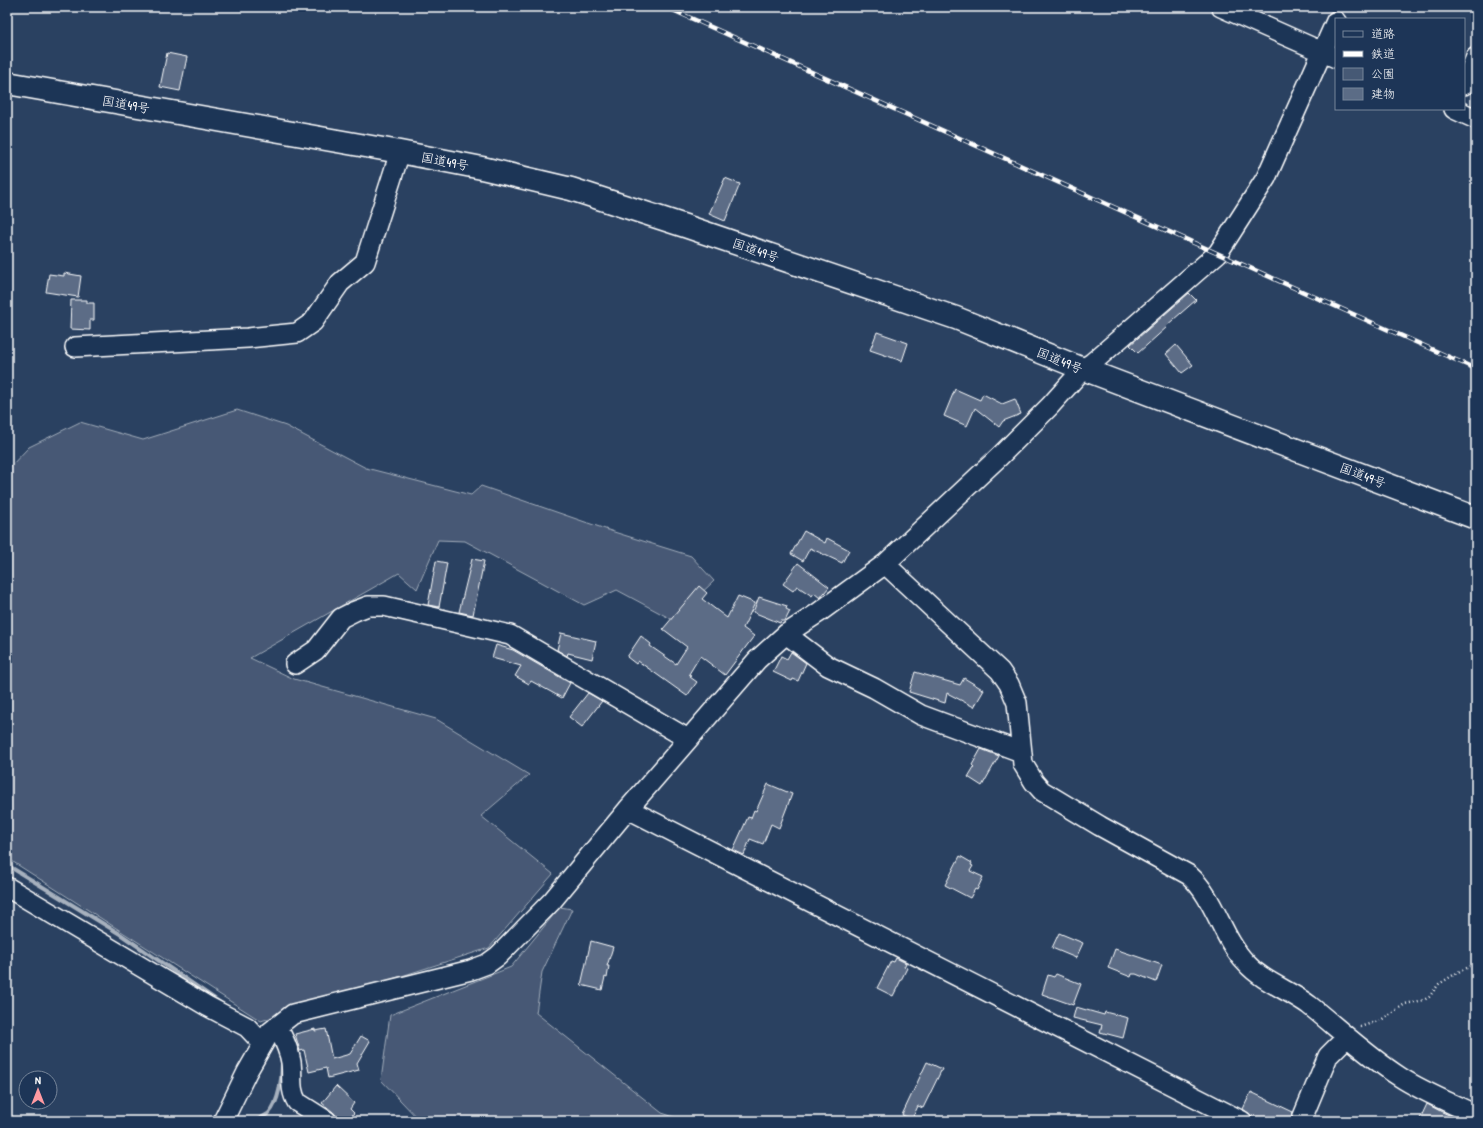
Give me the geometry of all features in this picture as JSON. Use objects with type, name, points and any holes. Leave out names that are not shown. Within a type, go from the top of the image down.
[{"type":"highway","name":"国道49号","points":[[7,83],[400,152],[482,168],[571,190],[956,318],[1083,369],[1476,518]]},
{"type":"street","points":[[1221,7],[1329,56]]},
{"type":"street","points":[[1338,18],[1343,7]]},
{"type":"street","points":[[223,1121],[247,1072],[263,1044],[277,1026],[293,1014],[455,974],[487,964],[498,956],[552,901],[628,808],[757,660],[786,634],[818,613],[885,564],[1050,406],[1083,369],[1120,339],[1218,253],[1266,178],[1329,56],[1335,29]]},
{"type":"street","points":[[1465,83],[1476,57]]},
{"type":"street","points":[[1456,110],[1476,119]]},
{"type":"street","points":[[75,347],[248,338],[297,333],[313,322],[340,283],[365,262],[400,152]]},
{"type":"street","points":[[885,564],[1000,671],[1009,684],[1017,703],[1021,752],[1027,771],[1042,791],[1100,826],[1189,874],[1199,884],[1210,901],[1230,944],[1246,964],[1262,977],[1309,1005],[1400,1077],[1476,1115]]},
{"type":"street","points":[[295,664],[316,650],[341,618],[368,606],[384,606],[510,635],[688,739]]},
{"type":"street","points":[[786,634],[828,666],[874,688],[921,716],[1021,752]]},
{"type":"street","points":[[628,808],[1242,1121]]},
{"type":"street","points":[[7,887],[207,1006],[247,1027],[263,1044]]},
{"type":"street","points":[[277,1026],[286,1043],[290,1059],[290,1083],[294,1098],[297,1102],[327,1121]]},
{"type":"street","points":[[1301,1121],[1328,1056],[1347,1036]]},
{"type":"path","points":[[1347,1036],[1363,1025],[1382,1020],[1406,1004],[1424,1000],[1429,997],[1439,984],[1460,971],[1476,964]]},
{"type":"green space","points":[[237,410],[286,426],[366,468],[471,495],[481,486],[614,532],[691,556],[714,581],[673,620],[617,590],[584,605],[465,541],[438,540],[417,589],[399,573],[250,658],[294,679],[436,719],[529,775],[481,816],[553,874],[489,948],[261,1021],[7,858],[7,470],[29,447],[80,422],[143,440]]},
{"type":"green space","points":[[560,907],[572,909],[542,972],[536,1013],[662,1113],[686,1121],[420,1121],[381,1080],[390,1015],[511,967]]},
{"type":"building","points":[[167,53],[187,57],[180,91],[160,87]]},
{"type":"building","points":[[725,178],[740,184],[725,221],[709,214]]},
{"type":"building","points":[[64,273],[81,276],[78,297],[46,292],[49,274],[64,276]]},
{"type":"building","points":[[1189,293],[1196,300],[1138,353],[1130,345]]},
{"type":"building","points":[[71,300],[87,300],[87,303],[94,303],[94,320],[90,320],[90,330],[70,329]]},
{"type":"building","points":[[877,332],[908,343],[902,361],[870,350]]},
{"type":"building","points":[[1176,345],[1193,365],[1182,373],[1166,354]]},
{"type":"building","points":[[955,389],[980,400],[983,394],[1002,404],[1015,399],[1021,414],[1003,421],[999,427],[975,408],[967,426],[944,416]]},
{"type":"building","points":[[804,531],[825,543],[827,538],[849,550],[842,563],[810,548],[803,561],[791,554]]},
{"type":"building","points":[[472,559],[484,561],[473,615],[459,612]]},
{"type":"building","points":[[436,561],[447,563],[439,607],[428,605]]},
{"type":"building","points":[[798,563],[829,587],[820,598],[814,593],[812,596],[797,586],[793,591],[783,584]]},
{"type":"building","points":[[699,586],[707,593],[702,599],[727,618],[738,596],[755,603],[743,628],[754,636],[725,675],[700,656],[689,674],[691,675],[690,677],[697,682],[687,696],[638,661],[636,664],[627,657],[641,636],[651,644],[650,646],[676,664],[687,647],[663,629]]},
{"type":"building","points":[[759,597],[787,606],[786,609],[790,611],[785,621],[781,621],[780,623],[753,612]]},
{"type":"building","points":[[561,633],[596,641],[592,659],[568,653],[567,656],[557,650]]},
{"type":"building","points":[[496,645],[513,650],[570,683],[562,698],[531,681],[529,684],[515,676],[521,666],[492,658]]},
{"type":"building","points":[[791,652],[806,663],[798,681],[793,679],[792,681],[773,672],[781,656],[787,659]]},
{"type":"building","points":[[915,672],[960,685],[964,678],[984,690],[974,707],[947,693],[945,703],[909,692]]},
{"type":"building","points":[[588,693],[602,701],[582,727],[569,717]]},
{"type":"building","points":[[981,749],[999,756],[982,786],[968,777],[974,767],[972,765]]},
{"type":"building","points":[[768,784],[792,794],[779,828],[771,824],[763,844],[750,839],[744,855],[733,850],[748,817],[751,818],[754,810],[756,811]]},
{"type":"building","points":[[960,856],[972,863],[971,865],[973,866],[970,871],[983,877],[977,890],[975,889],[970,898],[945,885]]},
{"type":"building","points":[[1059,933],[1083,943],[1076,958],[1052,948]]},
{"type":"building","points":[[591,941],[613,947],[607,966],[609,966],[607,978],[605,977],[602,990],[581,985]]},
{"type":"building","points":[[1115,949],[1162,965],[1156,982],[1136,974],[1132,974],[1131,977],[1108,968]]},
{"type":"building","points":[[896,958],[906,963],[904,967],[907,968],[893,996],[877,988],[891,961],[894,962]]},
{"type":"building","points":[[1056,974],[1081,984],[1073,1005],[1042,994],[1048,975],[1054,977]]},
{"type":"building","points":[[1076,1007],[1104,1015],[1105,1012],[1128,1018],[1123,1038],[1100,1032],[1102,1025],[1073,1018]]},
{"type":"building","points":[[315,1029],[315,1031],[326,1029],[332,1059],[350,1054],[361,1036],[370,1041],[357,1063],[359,1070],[328,1078],[326,1068],[309,1072],[304,1050],[300,1051],[295,1034]]},
{"type":"building","points":[[927,1062],[942,1069],[923,1108],[918,1106],[912,1119],[902,1115]]},
{"type":"building","points":[[336,1086],[354,1103],[350,1109],[354,1113],[347,1121],[338,1121],[333,1112],[322,1103]]},
{"type":"building","points":[[1251,1092],[1293,1112],[1290,1121],[1259,1121],[1252,1118],[1251,1115],[1243,1109]]},
{"type":"building","points":[[1427,1104],[1442,1112],[1463,1121],[1419,1121]]},
{"type":"waterway","points":[[7,865],[120,934],[222,1004]]},
{"type":"waterway","points":[[255,1121],[269,1113],[275,1103],[281,1083],[282,1064]]},
{"type":"railway","points":[[666,7],[1476,369]]}]
